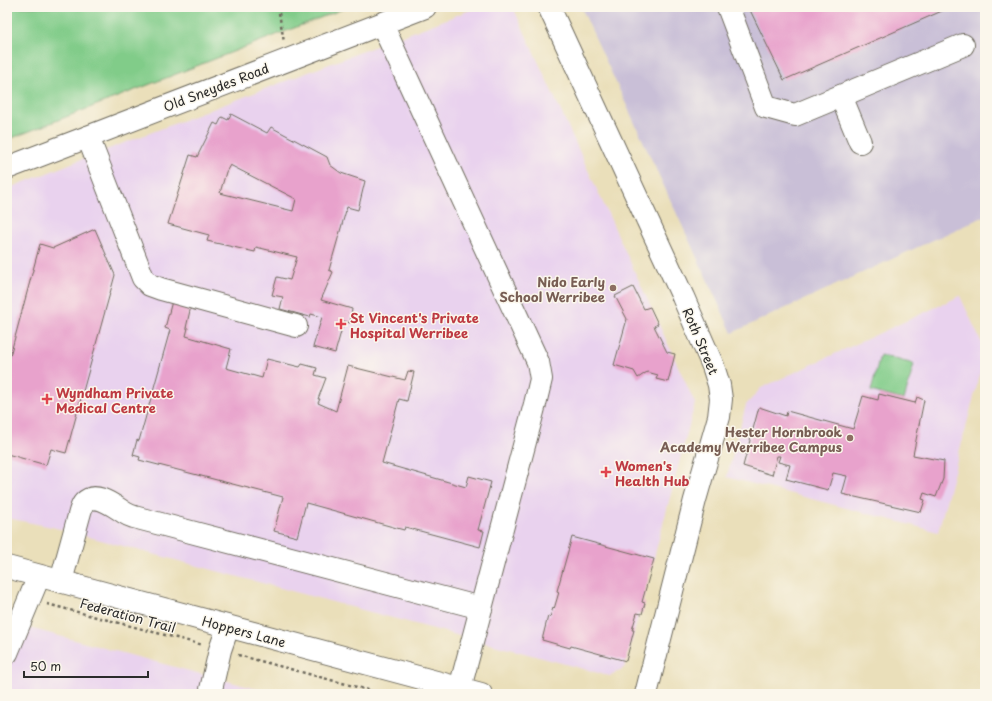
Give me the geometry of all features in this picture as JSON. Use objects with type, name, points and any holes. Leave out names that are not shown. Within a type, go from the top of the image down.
[{"type":"street","name":"Old Sneydes Road","points":[[7,168],[425,7]]},
{"type":"street","name":"Roth Street","points":[[549,7],[713,366],[719,385],[721,399],[719,417],[694,504],[646,694]]},
{"type":"street","points":[[728,7],[766,107],[795,116],[963,45]]},
{"type":"street","points":[[382,24],[538,362],[541,379],[460,688]]},
{"type":"street","points":[[841,96],[860,142]]},
{"type":"street","points":[[88,137],[143,278],[150,285],[161,290],[296,326]]},
{"type":"street","points":[[61,582],[80,512],[84,503],[91,499],[99,499],[134,517],[481,608]]},
{"type":"street","name":"Hoppers Lane","points":[[7,567],[481,694]]},
{"type":"street","points":[[7,653],[39,576]]},
{"type":"street","points":[[210,694],[220,650],[228,626]]},
{"type":"path","points":[[278,7],[287,60]]},
{"type":"path","name":"Federation Trail","points":[[29,599],[383,694]]},
{"type":"shaded area","name":"St Vincent's Private Hospital Werribee","points":[[478,7],[513,7],[695,403],[625,667],[610,676],[52,527],[7,518],[7,189]]},
{"type":"shaded area","points":[[581,7],[985,7],[985,216],[732,333]]},
{"type":"shaded area","name":"Hester Hornbrook Academy Werribee Campus","points":[[960,296],[985,350],[985,355],[938,532],[727,477],[746,405],[761,388]]},
{"type":"shaded area","points":[[7,622],[275,694],[7,694]]},
{"type":"green space","points":[[7,7],[348,7],[7,140]]},
{"type":"green space","points":[[880,355],[914,364],[904,400],[871,391]]},
{"type":"building","points":[[951,7],[784,80],[749,8]]},
{"type":"building","points":[[231,114],[267,133],[271,127],[327,157],[330,165],[341,173],[365,181],[358,210],[347,207],[329,270],[333,272],[321,300],[352,309],[350,323],[344,321],[335,353],[313,347],[322,317],[311,314],[310,317],[280,309],[283,297],[272,295],[277,277],[290,280],[297,257],[256,247],[255,252],[207,241],[209,235],[168,224],[190,155],[197,157],[214,123],[218,125],[222,117],[228,120]],"holes":[[[230,165],[296,199],[293,211],[220,193],[226,172]]]},
{"type":"building","points":[[95,229],[115,275],[66,453],[51,449],[46,465],[7,454],[7,367],[40,244],[53,248]]},
{"type":"building","points":[[633,287],[644,309],[650,307],[658,324],[654,326],[667,352],[675,354],[668,382],[656,379],[658,375],[647,372],[638,378],[634,371],[614,365],[627,319],[615,296]]},
{"type":"building","points":[[172,301],[191,306],[186,328],[188,328],[186,336],[231,349],[226,368],[262,378],[267,359],[300,367],[302,364],[317,368],[315,375],[326,378],[318,399],[320,399],[318,403],[336,411],[348,366],[405,380],[408,371],[414,372],[407,401],[399,399],[382,463],[466,487],[469,476],[491,482],[478,530],[484,531],[480,547],[405,527],[404,530],[306,503],[297,537],[274,531],[283,497],[139,460],[140,457],[133,455],[137,440],[139,441],[170,330],[165,328]]},
{"type":"building","points":[[879,394],[915,403],[917,397],[924,400],[913,455],[944,461],[943,479],[936,497],[924,493],[922,499],[925,500],[921,512],[842,494],[847,476],[833,473],[828,490],[786,479],[790,465],[778,462],[780,456],[777,456],[772,475],[743,466],[759,407],[786,416],[787,411],[853,429],[863,396],[878,400]]},
{"type":"building","points":[[572,537],[654,559],[642,602],[645,603],[642,614],[637,613],[626,661],[571,646],[570,648],[542,640],[548,616],[550,617],[553,608],[554,609],[559,592],[557,591]]},
{"type":"place","name":"Nido Early School Werribee","points":[[613,288]]},
{"type":"place","name":"St Vincent's Private Hospital Werribee","points":[[341,324]]},
{"type":"place","name":"Wyndham Private Medical Centre","points":[[47,399]]},
{"type":"place","name":"Hester Hornbrook Academy Werribee Campus","points":[[850,438]]},
{"type":"place","name":"Women's Health Hub","points":[[606,472]]}]
